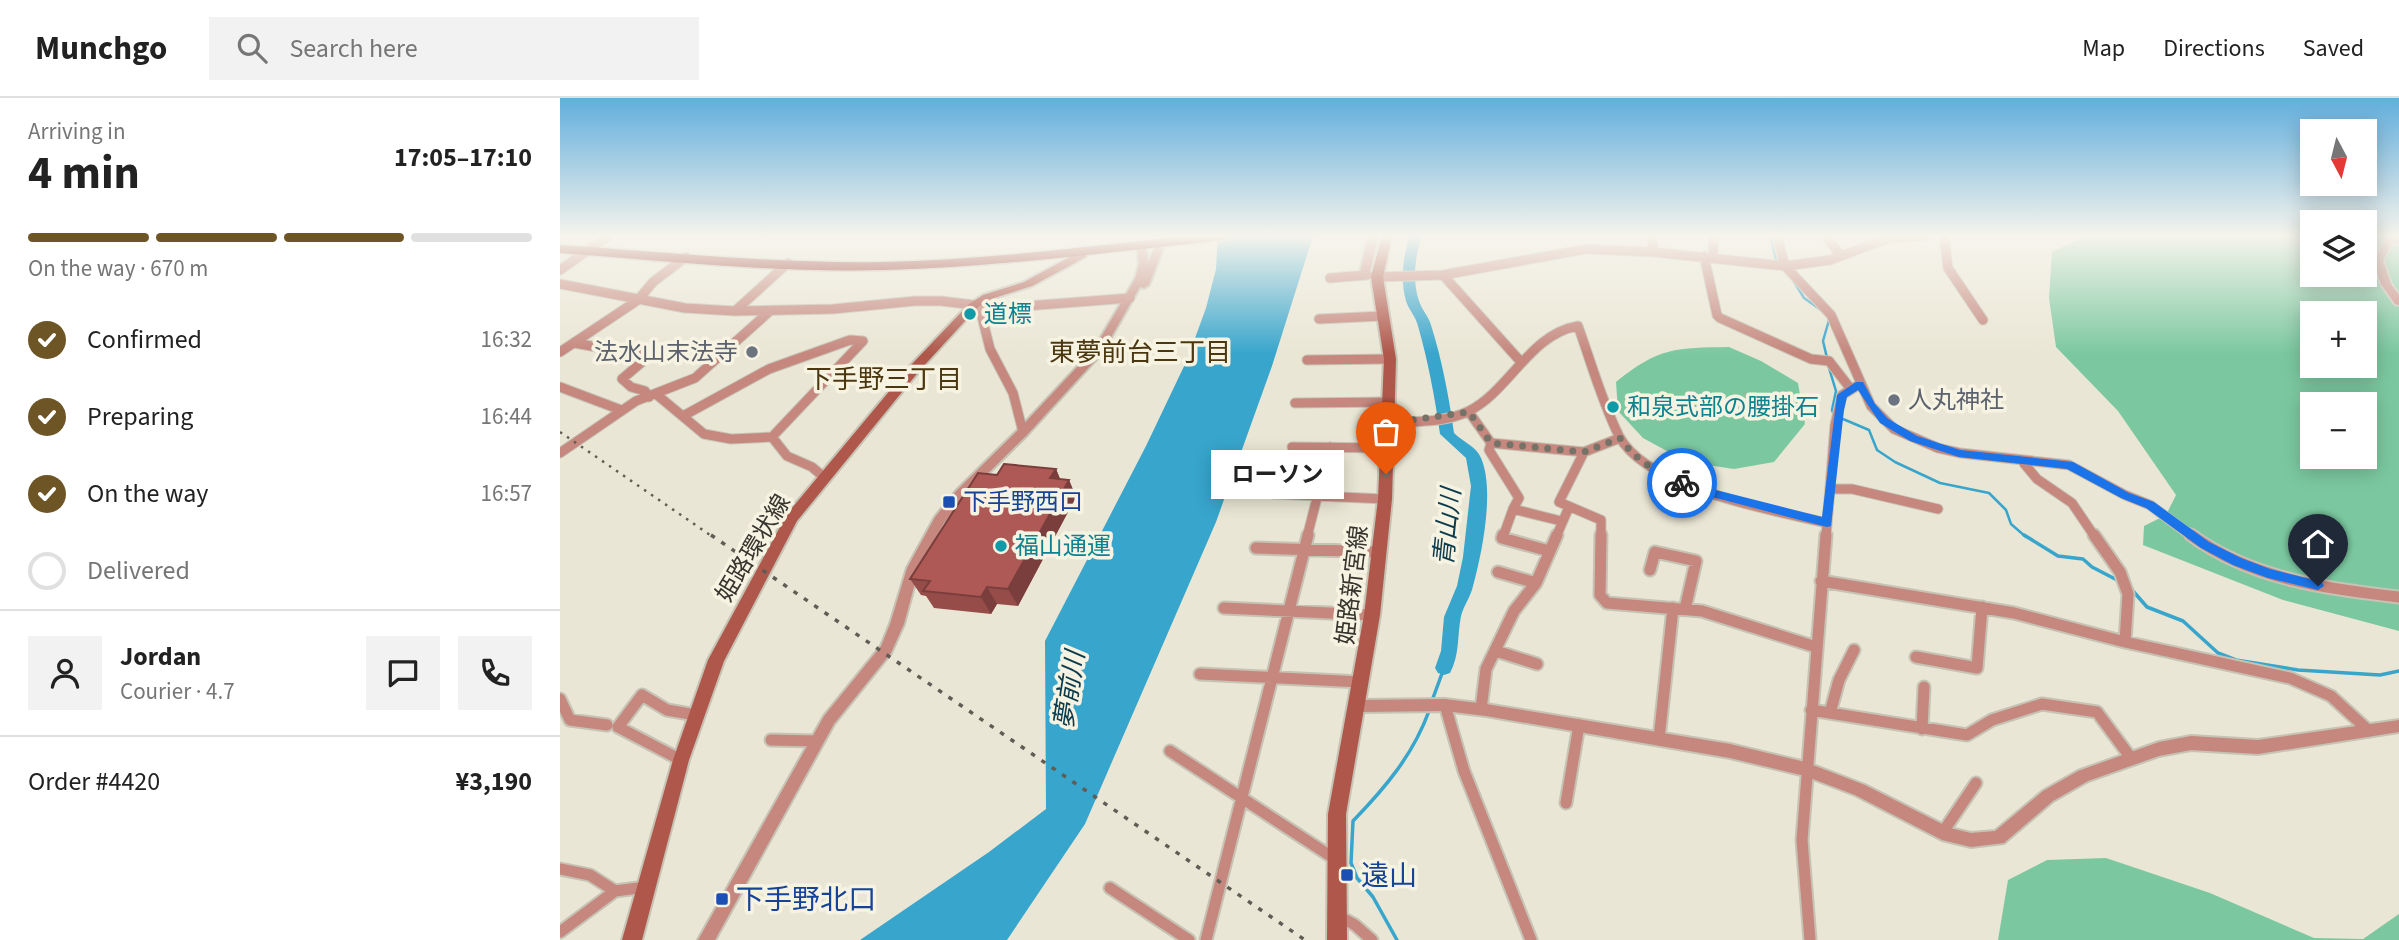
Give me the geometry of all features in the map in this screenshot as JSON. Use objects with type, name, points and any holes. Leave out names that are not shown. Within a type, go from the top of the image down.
[{"type":"main road","name":"姫路環状線","points":[[632,940],[681,760],[716,660],[792,518],[916,367],[987,297],[1028,284],[1044,275]]},
{"type":"main road","name":"姫路新宮線","points":[[1337,940],[1335,859],[1339,796],[1372,615],[1388,448],[1390,359],[1383,316],[1372,276]]},
{"type":"street","points":[[560,352],[638,300],[662,275]]},
{"type":"street","points":[[736,311],[775,275]]},
{"type":"street","points":[[706,940],[816,741],[839,706],[886,649],[897,624],[906,584],[939,520],[960,494],[1023,432],[1098,351],[1141,275]]},
{"type":"street","points":[[560,284],[685,308],[770,311],[833,309],[915,301],[941,301],[978,307],[1130,298],[1139,296],[1147,275]]},
{"type":"street","points":[[1331,278],[1433,275]]},
{"type":"street","points":[[1443,275],[1521,362]]},
{"type":"street","points":[[1712,275],[1717,315],[1720,318],[1811,359],[1829,361],[1855,386],[1883,421],[1913,438],[1959,453],[2075,467],[2125,495],[2150,505],[2205,545],[2268,573],[2343,591],[2399,597]]},
{"type":"street","points":[[1791,275],[1832,315],[1855,386]]},
{"type":"street","points":[[1954,275],[1983,320]]},
{"type":"street","points":[[2383,275],[2399,302]]},
{"type":"street","points":[[978,307],[990,349],[1013,393],[1023,432]]},
{"type":"street","points":[[560,453],[621,410],[695,378],[770,311]]},
{"type":"street","points":[[1319,319],[1383,316]]},
{"type":"street","points":[[1389,423],[1469,412],[1498,388],[1521,362],[1555,334],[1578,326],[1620,438],[1629,452],[1650,467],[1697,489],[1827,523]]},
{"type":"street","points":[[574,343],[649,356],[622,379],[631,387],[653,395],[704,434],[717,438],[772,437],[863,341],[850,340],[769,369],[683,416]]},
{"type":"street","points":[[1307,360],[1390,359]]},
{"type":"street","points":[[1810,940],[1802,840],[1805,769],[1835,425],[1842,395],[1855,386]]},
{"type":"street","points":[[560,387],[621,410]]},
{"type":"street","points":[[1295,403],[1390,402]]},
{"type":"street","points":[[1469,412],[1491,443],[1584,452],[1620,438]]},
{"type":"street","points":[[772,437],[787,456],[812,467],[825,478]]},
{"type":"street","points":[[1491,443],[1489,450],[1518,498],[1502,538],[1549,551]]},
{"type":"street","points":[[1292,447],[1388,448]]},
{"type":"street","points":[[1206,940],[1330,447]]},
{"type":"street","points":[[1584,452],[1559,502],[1601,520],[1600,595],[1607,603],[1679,609],[1727,617],[1816,647]]},
{"type":"street","points":[[2022,461],[2037,479],[2072,503],[2120,572],[2128,594],[2125,642]]},
{"type":"street","points":[[1830,489],[1852,489],[1938,509]]},
{"type":"street","points":[[1273,494],[1385,499]]},
{"type":"street","points":[[1481,709],[1486,669],[1514,611],[1536,583],[1569,507]]},
{"type":"street","points":[[1513,509],[1562,521]]},
{"type":"street","points":[[1256,548],[1380,552]]},
{"type":"street","points":[[1650,570],[1655,552],[1696,561],[1679,609],[1659,739]]},
{"type":"street","points":[[1498,572],[1536,583]]},
{"type":"street","points":[[1821,581],[2014,613],[2125,642],[2290,678],[2331,696],[2369,731]]},
{"type":"street","points":[[1916,657],[1972,668],[1979,666],[1982,607]]},
{"type":"street","points":[[1224,608],[1372,615]]},
{"type":"street","points":[[1496,650],[1537,664]]},
{"type":"street","points":[[1830,713],[1839,680],[1854,650]]},
{"type":"street","points":[[1200,674],[1361,682]]},
{"type":"street","points":[[1922,729],[1924,687]]},
{"type":"street","points":[[681,760],[618,727],[642,695],[672,713],[696,715]]},
{"type":"street","points":[[560,699],[570,720],[607,725]]},
{"type":"street","points":[[1811,710],[1967,735],[1992,720],[2042,704],[2070,706],[2097,712],[2131,758]]},
{"type":"street","points":[[1357,706],[1445,705],[1481,709],[1730,751],[1805,769],[1860,790],[1943,832],[1970,840],[1998,838],[2048,796],[2083,776],[2131,758],[2191,743],[2258,747],[2399,726]]},
{"type":"street","points":[[1445,705],[1464,771],[1531,940]]},
{"type":"street","points":[[1566,803],[1579,725]]},
{"type":"street","points":[[771,740],[816,741]]},
{"type":"street","points":[[1170,751],[1335,859]]},
{"type":"street","points":[[1943,832],[1976,783]]},
{"type":"street","points":[[560,869],[587,875],[609,884],[615,891]]},
{"type":"street","points":[[560,932],[615,891],[646,887]]},
{"type":"street","points":[[1110,888],[1189,940]]},
{"type":"street","points":[[1336,915],[1355,925],[1371,940]]},
{"type":"green space","points":[[2050,275],[2300,275],[2300,287],[2377,287],[2377,275],[2399,275],[2399,631],[2283,600],[2143,545],[2144,526],[2166,515],[2176,495],[2118,411],[2056,347],[2049,298]]},
{"type":"green space","points":[[1729,347],[1761,361],[1798,383],[1805,424],[1774,462],[1734,469],[1687,462],[1643,438],[1618,411],[1616,382],[1644,362],[1681,349]]},
{"type":"green space","points":[[2106,858],[2210,893],[2314,938],[2363,939],[2399,914],[2399,940],[1998,940],[2008,880],[2047,860]]},
{"type":"water","name":"夢前川","points":[[1214,275],[1301,275],[1272,366],[1216,522],[1085,824],[1007,940],[860,940],[989,852],[1046,809],[1045,641],[1146,446],[1187,360]]},
{"type":"building","name":"福山通運","points":[[1004,464],[1056,469],[1050,478],[1069,480],[1008,589],[987,587],[981,597],[923,591],[930,581],[910,579],[978,473],[997,475]]},
{"type":"waterway","name":"青山川","points":[[1409,275],[1413,303],[1424,322],[1442,397],[1447,434],[1471,455],[1478,471],[1477,522],[1471,557],[1465,586],[1453,617],[1450,651],[1444,668]]},
{"type":"waterway","points":[[1793,280],[1804,298],[1821,310]]},
{"type":"waterway","points":[[1827,358],[1823,341],[1829,320]]},
{"type":"waterway","points":[[1829,368],[1836,391],[1832,410],[1834,415]]},
{"type":"waterway","points":[[1843,419],[1869,430],[1877,450],[1895,462],[1940,483],[1989,493],[2006,510],[2011,524],[2026,537]]},
{"type":"waterway","points":[[2024,535],[2058,556],[2083,559],[2092,567],[2119,581]]},
{"type":"waterway","points":[[2133,591],[2147,607],[2183,621],[2218,653],[2236,660],[2298,670],[2380,675],[2399,671]]},
{"type":"waterway","points":[[1433,698],[1444,668]]},
{"type":"waterway","points":[[1397,940],[1373,897],[1357,878],[1351,863],[1353,821],[1397,770],[1415,742],[1429,711]]},
{"type":"railway","points":[[560,432],[713,537]]},
{"type":"railway","points":[[711,535],[1305,940]]},
{"type":"way so far","points":[[1386,474],[1389,423],[1469,412],[1491,443],[1584,452],[1620,438],[1629,452],[1650,467],[1682,483]]},
{"type":"place","name":"道標","points":[[970,314]]},
{"type":"place","name":"法水山末法寺","points":[[752,352]]},
{"type":"place","name":"人丸神社","points":[[1894,400]]},
{"type":"place","name":"和泉式部の腰掛石","points":[[1613,407]]},
{"type":"place","name":"ローソン","points":[[1386,474]]},
{"type":"place","name":"下手野西口","points":[[949,502]]},
{"type":"place","name":"福山通運","points":[[1001,546]]},
{"type":"place","name":"遠山","points":[[1347,875]]},
{"type":"place","name":"下手野北口","points":[[722,899]]},
{"type":"district","name":"東夢前台三丁目","points":[[1140,352]]},
{"type":"district","name":"下手野三丁目","points":[[884,379]]},
{"type":"route","points":[[1682,483],[1827,523],[1835,425],[1842,395],[1860,384],[1871,406],[1883,421],[1913,438],[1959,453],[2075,467],[2096,481],[2156,508],[2205,545],[2237,562],[2318,586]]}]
